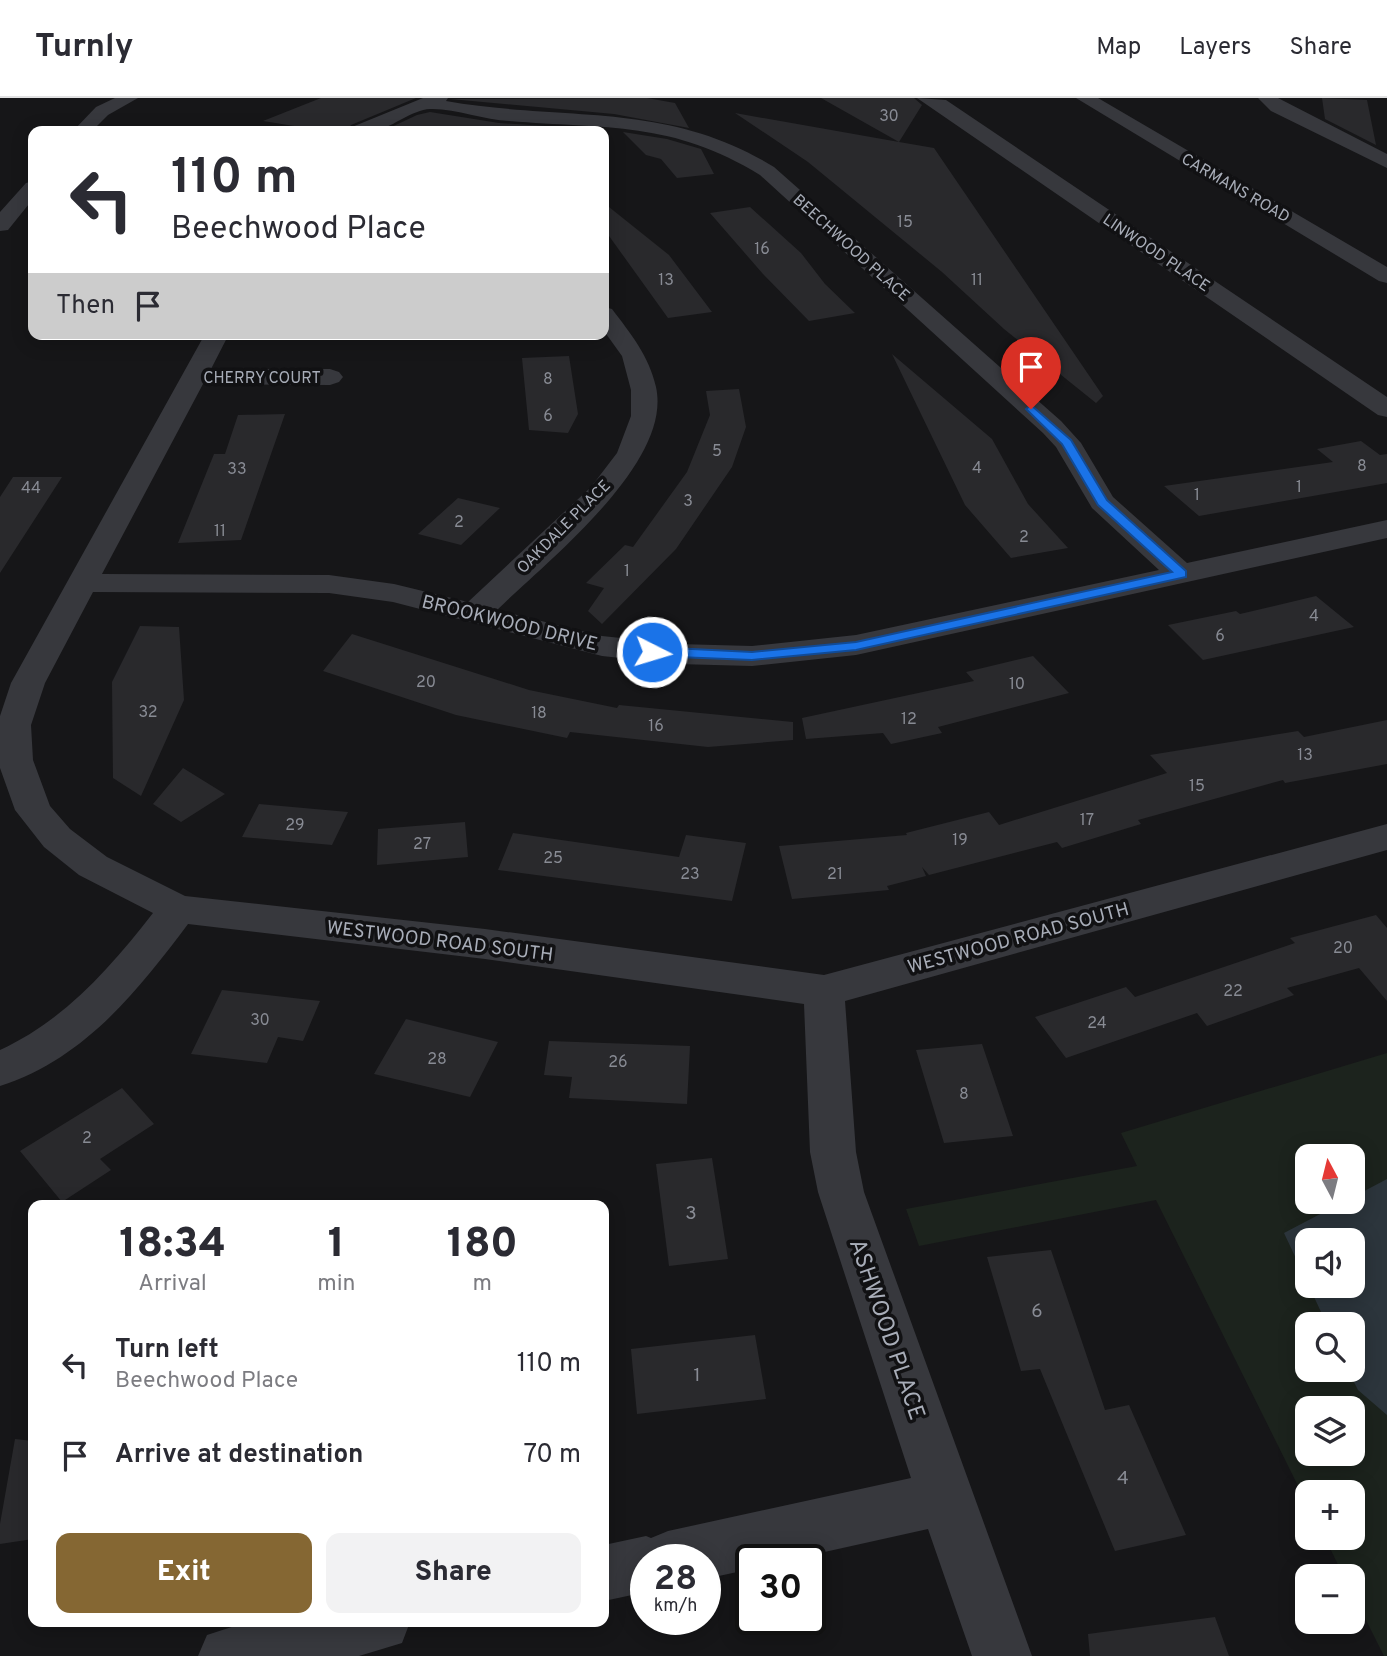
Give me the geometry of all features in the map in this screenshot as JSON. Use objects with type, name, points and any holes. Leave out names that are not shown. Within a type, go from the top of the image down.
[{"type":"street","points":[[87,126],[102,111],[129,98]]},
{"type":"street","name":"LINWOOD PLACE","points":[[926,98],[940,104],[1387,409]]},
{"type":"street","name":"CARMANS ROAD","points":[[1085,98],[1387,275]]},
{"type":"street","name":"CARMANS ROAD","points":[[1117,98],[1328,218]]},
{"type":"street","points":[[1267,98],[1277,107],[1387,162]]},
{"type":"street","points":[[371,126],[433,100]]},
{"type":"street","name":"BEECHWOOD PLACE","points":[[433,100],[508,116],[600,119],[653,125],[707,139],[747,156],[1052,427],[1067,443],[1102,502],[1181,574]]},
{"type":"street","points":[[0,225],[28,193]]},
{"type":"street","name":"OAKDALE PLACE","points":[[473,615],[601,493],[630,454],[644,416],[644,390],[634,356],[609,321]]},
{"type":"street","name":"WESTWOOD ROAD SOUTH","points":[[213,340],[28,683],[14,725],[15,760],[33,810],[57,838],[93,866],[178,909],[485,944],[824,991],[1387,836]]},
{"type":"street","name":"CHERRY COURT","points":[[194,376],[330,377]]},
{"type":"street","name":"BROOKWOOD DRIVE","points":[[82,583],[329,584],[394,593],[602,646],[677,654],[752,656],[856,646],[1387,529]]},
{"type":"street","points":[[0,1069],[47,1046],[81,1021],[119,985],[178,909]]},
{"type":"street","name":"ASHWOOD PLACE","points":[[824,991],[833,1152],[841,1192],[1002,1656]]},
{"type":"street","points":[[721,1547],[945,1498]]},
{"type":"street","points":[[609,1572],[630,1567]]},
{"type":"street","points":[[228,1656],[358,1627]]},
{"type":"shaded area","points":[[1387,1053],[1387,1656],[1384,1656],[1365,1618],[1365,1564],[1338,1564],[1331,1550],[1365,1550],[1365,1480],[1295,1480],[1156,1200],[919,1246],[906,1209],[1137,1166],[1121,1133]]},
{"type":"shaded area","points":[[1387,1179],[1387,1415],[1358,1390],[1354,1382],[1365,1382],[1365,1312],[1321,1312],[1315,1298],[1365,1298],[1365,1228],[1295,1228],[1295,1256],[1284,1233],[1320,1214],[1365,1214],[1365,1191]]},
{"type":"building","points":[[321,98],[416,98],[350,126],[294,126],[263,121]]},
{"type":"building","points":[[647,98],[675,103],[689,128],[614,114],[450,99]]},
{"type":"building","points":[[821,98],[914,98],[922,105],[899,142]]},
{"type":"building","points":[[1322,98],[1367,100],[1376,145],[1325,119]]},
{"type":"building","points":[[430,112],[499,123],[544,126],[394,126]]},
{"type":"building","points":[[735,113],[934,148],[1103,396],[1096,403],[1004,329],[942,272],[808,162]]},
{"type":"building","points":[[623,132],[667,139],[701,149],[714,174],[677,178],[661,159],[646,155]]},
{"type":"building","points":[[609,207],[669,255],[712,312],[668,318],[609,236]]},
{"type":"building","points":[[750,207],[801,253],[825,284],[855,313],[809,321],[763,274],[710,213]]},
{"type":"building","points":[[892,354],[992,439],[1028,504],[1068,548],[1011,558],[965,505]]},
{"type":"building","points":[[569,356],[578,414],[568,433],[529,430],[522,358]]},
{"type":"building","points":[[739,389],[746,427],[732,467],[676,549],[602,624],[588,611],[604,588],[586,583],[625,545],[633,547],[687,472],[710,415],[706,391]]},
{"type":"building","points":[[285,414],[241,540],[178,543],[214,454],[225,454],[238,415]]},
{"type":"building","points":[[1361,441],[1380,455],[1387,454],[1387,483],[1199,516],[1164,486],[1333,462],[1317,449]]},
{"type":"building","points":[[13,477],[62,477],[0,573],[0,497]]},
{"type":"building","points":[[458,498],[500,508],[461,545],[418,534]]},
{"type":"building","points":[[1316,596],[1354,627],[1203,660],[1168,625],[1236,611],[1240,614]]},
{"type":"building","points":[[140,626],[179,627],[184,700],[141,796],[113,778],[112,682]]},
{"type":"building","points":[[352,634],[529,690],[617,708],[619,705],[793,722],[793,740],[708,747],[570,732],[567,738],[456,715],[323,671]]},
{"type":"building","points":[[1033,656],[1069,693],[938,727],[942,733],[891,744],[883,733],[806,739],[802,718],[974,681],[966,672]]},
{"type":"building","points":[[1387,720],[1387,764],[1285,783],[1283,780],[1138,820],[1141,824],[1062,848],[1057,842],[929,875],[922,867],[926,876],[887,886],[889,890],[792,899],[779,846],[907,835],[906,833],[989,812],[999,825],[1167,773],[1150,755],[1298,731],[1304,737]]},
{"type":"building","points":[[183,768],[225,794],[181,822],[153,804]]},
{"type":"building","points":[[259,804],[348,812],[332,845],[242,837]]},
{"type":"building","points":[[465,822],[468,857],[377,865],[378,829]]},
{"type":"building","points":[[513,833],[679,857],[686,835],[746,843],[732,901],[498,870]]},
{"type":"building","points":[[1376,915],[1387,928],[1387,1001],[1359,968],[1287,988],[1294,995],[1207,1026],[1197,1013],[1066,1058],[1035,1017],[1126,987],[1135,997],[1295,943],[1290,938]]},
{"type":"building","points":[[222,990],[320,1001],[303,1041],[278,1037],[267,1063],[191,1054]]},
{"type":"building","points":[[406,1019],[498,1042],[470,1097],[374,1074]]},
{"type":"building","points":[[549,1041],[690,1046],[687,1104],[569,1098],[572,1077],[544,1075]]},
{"type":"building","points":[[982,1044],[1013,1136],[944,1143],[916,1050]]},
{"type":"building","points":[[122,1088],[154,1124],[100,1159],[111,1170],[65,1200],[60,1200],[20,1151]]},
{"type":"building","points":[[712,1158],[728,1259],[669,1266],[656,1164]]},
{"type":"building","points":[[1051,1250],[1105,1410],[1129,1405],[1186,1535],[1115,1551],[1040,1369],[1021,1371],[987,1257]]},
{"type":"building","points":[[755,1335],[766,1399],[637,1414],[631,1349]]},
{"type":"building","points":[[15,1439],[28,1440],[28,1540],[0,1544],[0,1524]]},
{"type":"building","points":[[1215,1617],[1229,1656],[1090,1656],[1088,1634]]},
{"type":"route","points":[[652,652],[752,656],[856,646],[1181,574],[1102,502],[1067,443],[1031,409]]}]
